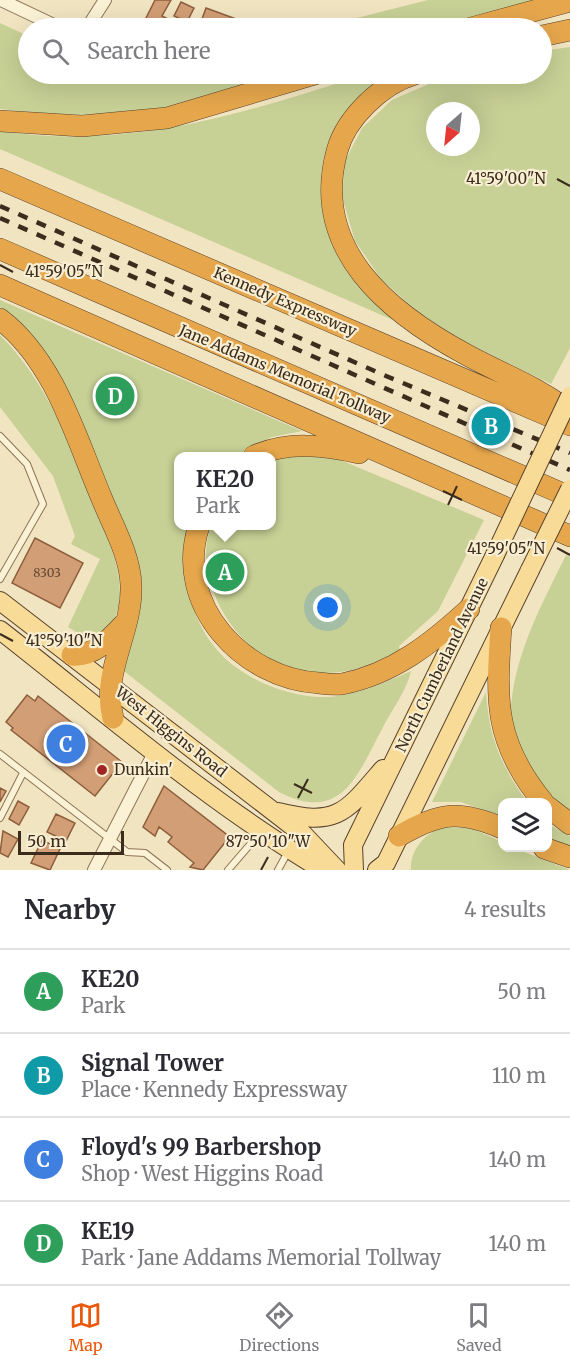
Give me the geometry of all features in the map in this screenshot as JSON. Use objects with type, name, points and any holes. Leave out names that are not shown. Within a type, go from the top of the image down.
[{"type":"highway","points":[[508,18],[570,1]]},
{"type":"highway","points":[[552,34],[570,30]]},
{"type":"highway","points":[[0,121],[82,126],[167,118],[281,84]]},
{"type":"highway","points":[[394,84],[369,102],[339,142],[333,166],[330,195],[342,241],[355,267],[380,296],[406,318],[468,355],[543,391],[570,412]]},
{"type":"highway","name":"Kennedy Expressway","points":[[0,179],[570,425]]},
{"type":"highway","name":"Jane Addams Memorial Tollway","points":[[0,249],[570,497]]},
{"type":"highway","points":[[0,285],[570,536]]},
{"type":"highway","points":[[0,319],[33,353],[58,394],[122,546],[131,584],[126,623],[110,684],[108,700],[113,718]]},
{"type":"highway","points":[[267,452],[286,446],[305,445],[357,453],[417,469]]},
{"type":"highway","points":[[199,530],[195,569],[198,585],[212,622],[242,656],[267,672],[297,682],[339,684],[378,674],[425,647],[470,609]]},
{"type":"highway","points":[[72,655],[82,656],[93,650],[107,641],[126,623]]},
{"type":"highway","points":[[501,628],[497,688],[502,727],[511,754],[530,787],[540,798]]},
{"type":"highway","points":[[552,810],[570,824]]},
{"type":"highway","points":[[399,836],[424,822],[444,816],[462,815],[498,826]]},
{"type":"highway","points":[[552,851],[570,857]]},
{"type":"main road","name":"North Cumberland Avenue","points":[[354,870],[353,846],[470,609],[570,396]]},
{"type":"main road","points":[[377,870],[386,863],[570,489]]},
{"type":"main road","name":"West Higgins Road","points":[[0,601],[304,835],[337,870]]},
{"type":"main road","name":"West Higgins Road","points":[[0,630],[155,751],[262,830],[323,870]]},
{"type":"main road","points":[[271,810],[305,819],[329,818],[350,807],[402,747]]},
{"type":"street","points":[[1,0],[39,18]]},
{"type":"street","points":[[93,18],[105,0]]},
{"type":"street","points":[[94,870],[155,751]]},
{"type":"lane","points":[[0,436],[27,464],[43,504],[0,579]]},
{"type":"lane","points":[[0,754],[127,852],[145,853],[168,870]]},
{"type":"lane","points":[[0,818],[23,772]]},
{"type":"lane","points":[[228,870],[262,830]]},
{"type":"lane","points":[[278,870],[289,849]]},
{"type":"green space","points":[[428,0],[532,0],[471,18],[357,18]]},
{"type":"green space","points":[[0,23],[18,31],[18,84],[259,84],[210,98],[149,110],[99,114],[49,114],[0,109]]},
{"type":"green space","points":[[570,47],[570,348],[551,384],[461,340],[420,314],[381,279],[355,241],[342,197],[345,161],[362,128],[392,100],[429,84],[552,84],[552,50]]},
{"type":"green space","points":[[334,84],[382,84],[347,112],[331,137],[324,158],[321,179],[322,201],[326,222],[342,263],[358,286],[393,320],[0,149],[0,131],[49,136],[96,136],[141,132],[186,125]]},
{"type":"green space","points":[[0,300],[302,431],[272,437],[243,452],[174,452],[174,530],[187,530],[184,557],[185,574],[188,591],[200,623],[217,650],[238,669],[277,689],[319,697],[343,695],[366,689],[411,671],[402,693],[355,778],[332,799],[318,802],[300,800],[279,792],[120,668],[136,624],[141,580],[128,535],[61,380],[29,332],[0,307]]},
{"type":"green space","points":[[0,335],[32,374],[58,419],[113,553],[118,572],[120,600],[115,617],[102,638],[89,640],[68,627],[100,559],[71,544],[75,536],[53,476],[0,407]]},
{"type":"green space","points":[[291,454],[338,459],[484,520],[438,611],[399,646],[400,651],[377,662],[354,669],[330,673],[308,672],[286,667],[266,657],[247,643],[230,623],[217,601],[207,567],[206,551],[210,530],[276,530],[276,458]]},
{"type":"green space","points":[[566,555],[570,557],[570,813],[546,792],[537,780],[522,752],[507,707],[511,706],[524,647]]},
{"type":"green space","points":[[486,692],[493,738],[503,763],[524,798],[498,798],[498,816],[461,802],[432,802]]},
{"type":"green space","points":[[552,826],[570,836],[570,847],[552,840]]},
{"type":"green space","points":[[441,827],[471,828],[498,840],[498,852],[524,852],[570,870],[411,870],[413,856],[419,844]]},
{"type":"building","points":[[155,0],[171,0],[162,16],[166,18],[146,18]]},
{"type":"building","points":[[181,2],[194,8],[189,18],[174,16]]},
{"type":"building","points":[[206,8],[233,18],[202,18]]},
{"type":"building","points":[[35,538],[83,563],[60,608],[12,583]]},
{"type":"building","points":[[27,695],[35,701],[38,696],[122,762],[95,796],[11,730],[13,728],[6,722]]},
{"type":"building","points":[[164,786],[226,834],[227,840],[203,870],[190,867],[194,863],[168,842],[172,837],[159,827],[155,836],[143,827]]},
{"type":"building","points":[[0,788],[6,791],[0,802]]},
{"type":"building","points":[[18,801],[29,807],[19,825],[9,819]]},
{"type":"building","points":[[56,814],[75,823],[66,841],[47,832]]},
{"type":"building","points":[[3,831],[18,839],[8,857],[0,853]]},
{"type":"building","points":[[42,840],[60,849],[50,870],[31,863]]},
{"type":"railway","points":[[0,206],[386,376],[570,453]]},
{"type":"railway","points":[[0,218],[570,470]]},
{"type":"place","name":"KE19","points":[[115,396]]},
{"type":"place","name":"Signal Tower","points":[[491,426]]},
{"type":"place","name":"KE20","points":[[225,572]]},
{"type":"place","name":"Floyd's 99 Barbershop","points":[[66,744]]},
{"type":"place","name":"Dunkin'","points":[[102,770]]}]
